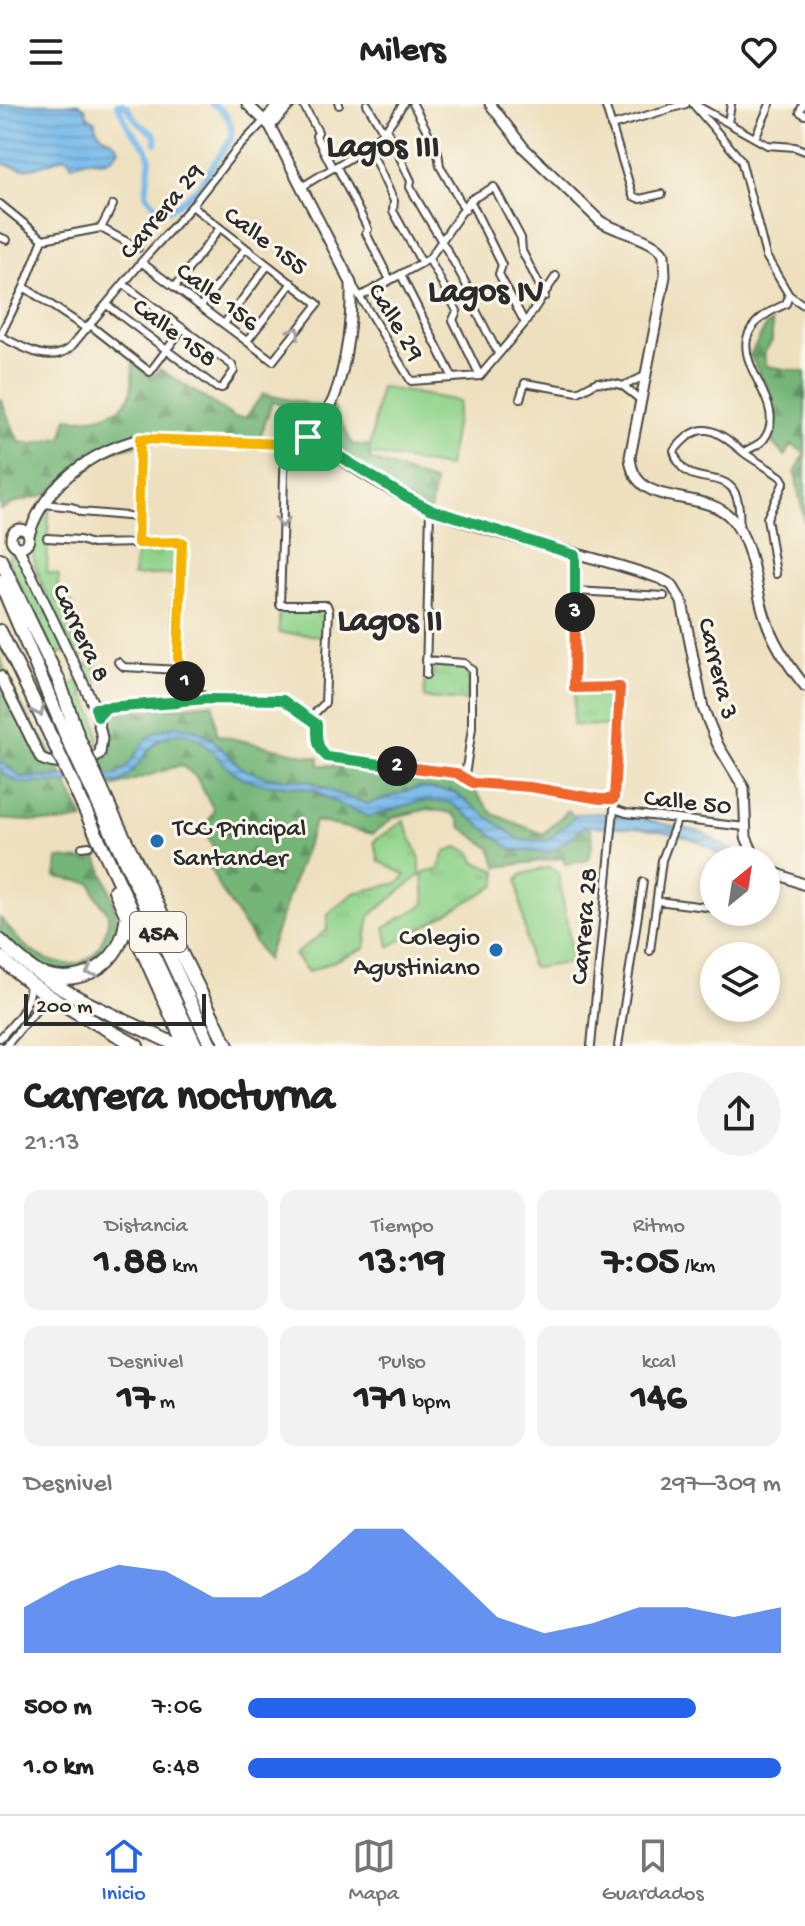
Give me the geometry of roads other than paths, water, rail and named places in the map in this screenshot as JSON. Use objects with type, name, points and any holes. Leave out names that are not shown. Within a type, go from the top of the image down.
[{"type":"highway","points":[[2,563],[59,681],[72,738]]},
{"type":"highway","name":"45A","points":[[0,581],[211,1046]]},
{"type":"highway","name":"45A","points":[[0,631],[91,823],[90,845],[185,1046]]},
{"type":"highway","points":[[109,816],[227,1046]]},
{"type":"highway","points":[[117,844],[145,881]]},
{"type":"highway","name":"45A","points":[[90,845],[196,1046]]},
{"type":"highway","points":[[30,968],[49,977],[63,978],[91,972],[116,951],[126,920]]},
{"type":"highway","points":[[0,940],[30,968],[80,1001],[174,1044]]},
{"type":"highway","points":[[0,957],[60,1002],[137,1046]]},
{"type":"main road","points":[[2,563],[12,538],[65,478],[80,465],[107,450],[140,439],[285,444],[308,437],[335,398],[352,306],[351,283],[268,123],[247,104]]},
{"type":"main road","points":[[268,123],[279,104]]},
{"type":"main road","points":[[268,123],[290,104]]},
{"type":"main road","points":[[490,104],[524,148],[600,221],[661,249],[666,264],[665,276],[630,457],[633,473],[638,481],[656,494],[702,501],[729,515],[749,550],[764,617],[774,641],[805,686]]},
{"type":"main road","points":[[308,437],[430,509],[575,555]]},
{"type":"main road","name":"Carrera 8","points":[[28,565],[29,537],[36,514]]},
{"type":"main road","points":[[25,530],[29,537],[24,546],[12,538],[25,530]]},
{"type":"main road","name":"Carrera 8","points":[[0,676],[36,753],[49,763],[96,758],[102,749],[97,713],[28,565],[12,538]]},
{"type":"main road","name":"Carrera 3","points":[[575,555],[661,579],[672,585],[682,602],[708,724],[746,794],[745,827],[748,846]]},
{"type":"main road","points":[[97,713],[106,708]]},
{"type":"main road","points":[[780,875],[805,885]]},
{"type":"street","points":[[303,104],[332,167],[338,169],[368,229],[366,233],[390,280]]},
{"type":"street","points":[[367,104],[381,128],[387,130],[411,181],[410,187],[440,242],[450,252],[498,353]]},
{"type":"street","points":[[302,187],[369,147],[387,130],[403,104]]},
{"type":"street","points":[[413,104],[438,152],[440,166],[465,210]]},
{"type":"street","points":[[605,104],[633,196],[640,199],[662,194]]},
{"type":"street","points":[[611,126],[686,104]]},
{"type":"street","points":[[694,104],[767,145],[805,151]]},
{"type":"street","points":[[694,104],[741,160],[766,256],[789,295],[805,307]]},
{"type":"street","points":[[728,123],[731,104]]},
{"type":"street","points":[[755,138],[770,104]]},
{"type":"street","points":[[803,104],[800,112],[805,115]]},
{"type":"street","name":"Carrera 29","points":[[0,336],[32,351],[51,355],[66,352],[192,206],[235,151],[268,123]]},
{"type":"street","points":[[369,147],[394,201],[393,211],[457,311],[453,320],[480,376]]},
{"type":"street","points":[[361,296],[426,261],[470,200],[494,187],[521,238],[522,251],[545,296]]},
{"type":"street","points":[[470,200],[502,265],[499,274],[525,323]]},
{"type":"street","points":[[0,204],[43,239],[101,228],[138,248]]},
{"type":"street","points":[[101,228],[113,205]]},
{"type":"street","name":"Calle 155","points":[[192,206],[318,304],[273,361]]},
{"type":"street","points":[[175,287],[219,229]]},
{"type":"street","points":[[0,336],[43,239]]},
{"type":"street","points":[[201,306],[245,249]]},
{"type":"street","name":"Calle 156","points":[[141,262],[273,361]]},
{"type":"street","points":[[224,324],[268,265]]},
{"type":"street","points":[[401,275],[453,378],[480,376],[525,323],[556,276]]},
{"type":"street","points":[[247,341],[292,283]]},
{"type":"street","name":"Calle 29","points":[[351,283],[411,381],[453,378]]},
{"type":"street","points":[[24,287],[88,327],[150,372],[183,328],[123,284]]},
{"type":"street","points":[[786,304],[789,295]]},
{"type":"street","points":[[744,452],[762,442],[770,415],[768,401],[750,368],[746,351],[748,339],[756,322],[768,311],[786,304],[805,307]]},
{"type":"street","name":"Calle 158","points":[[107,305],[220,389],[235,369],[183,328]]},
{"type":"street","points":[[623,386],[645,376]]},
{"type":"street","points":[[520,399],[525,383],[578,392],[597,382],[623,386],[642,401]]},
{"type":"street","points":[[739,529],[741,504],[731,487],[724,482],[696,477],[676,462],[674,451],[690,433],[700,428],[724,436],[784,482],[767,518],[776,574]]},
{"type":"street","points":[[138,543],[140,439]]},
{"type":"street","points":[[285,444],[280,605],[327,605],[329,611],[325,703],[310,718]]},
{"type":"street","points":[[43,504],[72,507],[81,512],[138,517]]},
{"type":"street","points":[[426,675],[430,509]]},
{"type":"street","points":[[47,538],[92,544],[182,542],[178,639],[180,670],[186,682],[208,699]]},
{"type":"street","points":[[575,555],[575,591],[664,596]]},
{"type":"street","name":"Carrera 28","points":[[575,591],[574,688],[620,687],[614,811],[591,1046]]},
{"type":"street","points":[[426,660],[468,664],[472,670],[468,769],[465,776]]},
{"type":"street","points":[[118,662],[124,667],[180,670]]},
{"type":"street","points":[[177,703],[186,682]]},
{"type":"street","points":[[106,708],[208,699],[283,700],[317,724],[317,743],[327,757],[456,773],[473,783],[530,787],[614,799]]},
{"type":"street","name":"Calle 50","points":[[614,811],[676,822],[745,827]]},
{"type":"street","points":[[650,951],[662,860],[676,822]]},
{"type":"street","points":[[618,1046],[643,882]]},
{"type":"street","points":[[657,901],[700,906]]},
{"type":"street","points":[[0,1038],[26,1008],[30,982]]},
{"type":"street","points":[[6,1046],[38,1008],[60,1002]]},
{"type":"water","points":[[0,104],[79,104],[95,121],[98,131],[119,149],[107,160],[86,160],[72,165],[64,157],[26,169],[0,162]]},
{"type":"water","points":[[176,725],[196,730],[211,738],[243,769],[268,777],[309,781],[368,804],[419,787],[454,792],[520,840],[547,841],[578,814],[613,813],[701,832],[724,846],[706,846],[682,836],[654,830],[584,826],[551,853],[513,850],[450,802],[420,801],[369,817],[313,790],[266,784],[239,776],[201,741],[184,734],[174,734],[157,742],[120,783],[18,783],[0,771],[0,760],[21,777],[117,775],[151,735]]},
{"type":"waterway","points":[[117,104],[150,159],[146,194],[155,205],[169,210],[197,189],[230,140],[228,119],[212,104]]},
{"type":"waterway","points":[[121,104],[127,107],[137,122],[155,135],[156,143]]},
{"type":"place","name":"TCC Principal Santander","points":[[157,841]]},
{"type":"place","name":"Colegio Agustiniano","points":[[496,950]]},
{"type":"district","name":"Lagos III","points":[[383,143]]},
{"type":"district","name":"Lagos IV","points":[[486,288]]},
{"type":"district","name":"Lagos II","points":[[390,617]]}]
